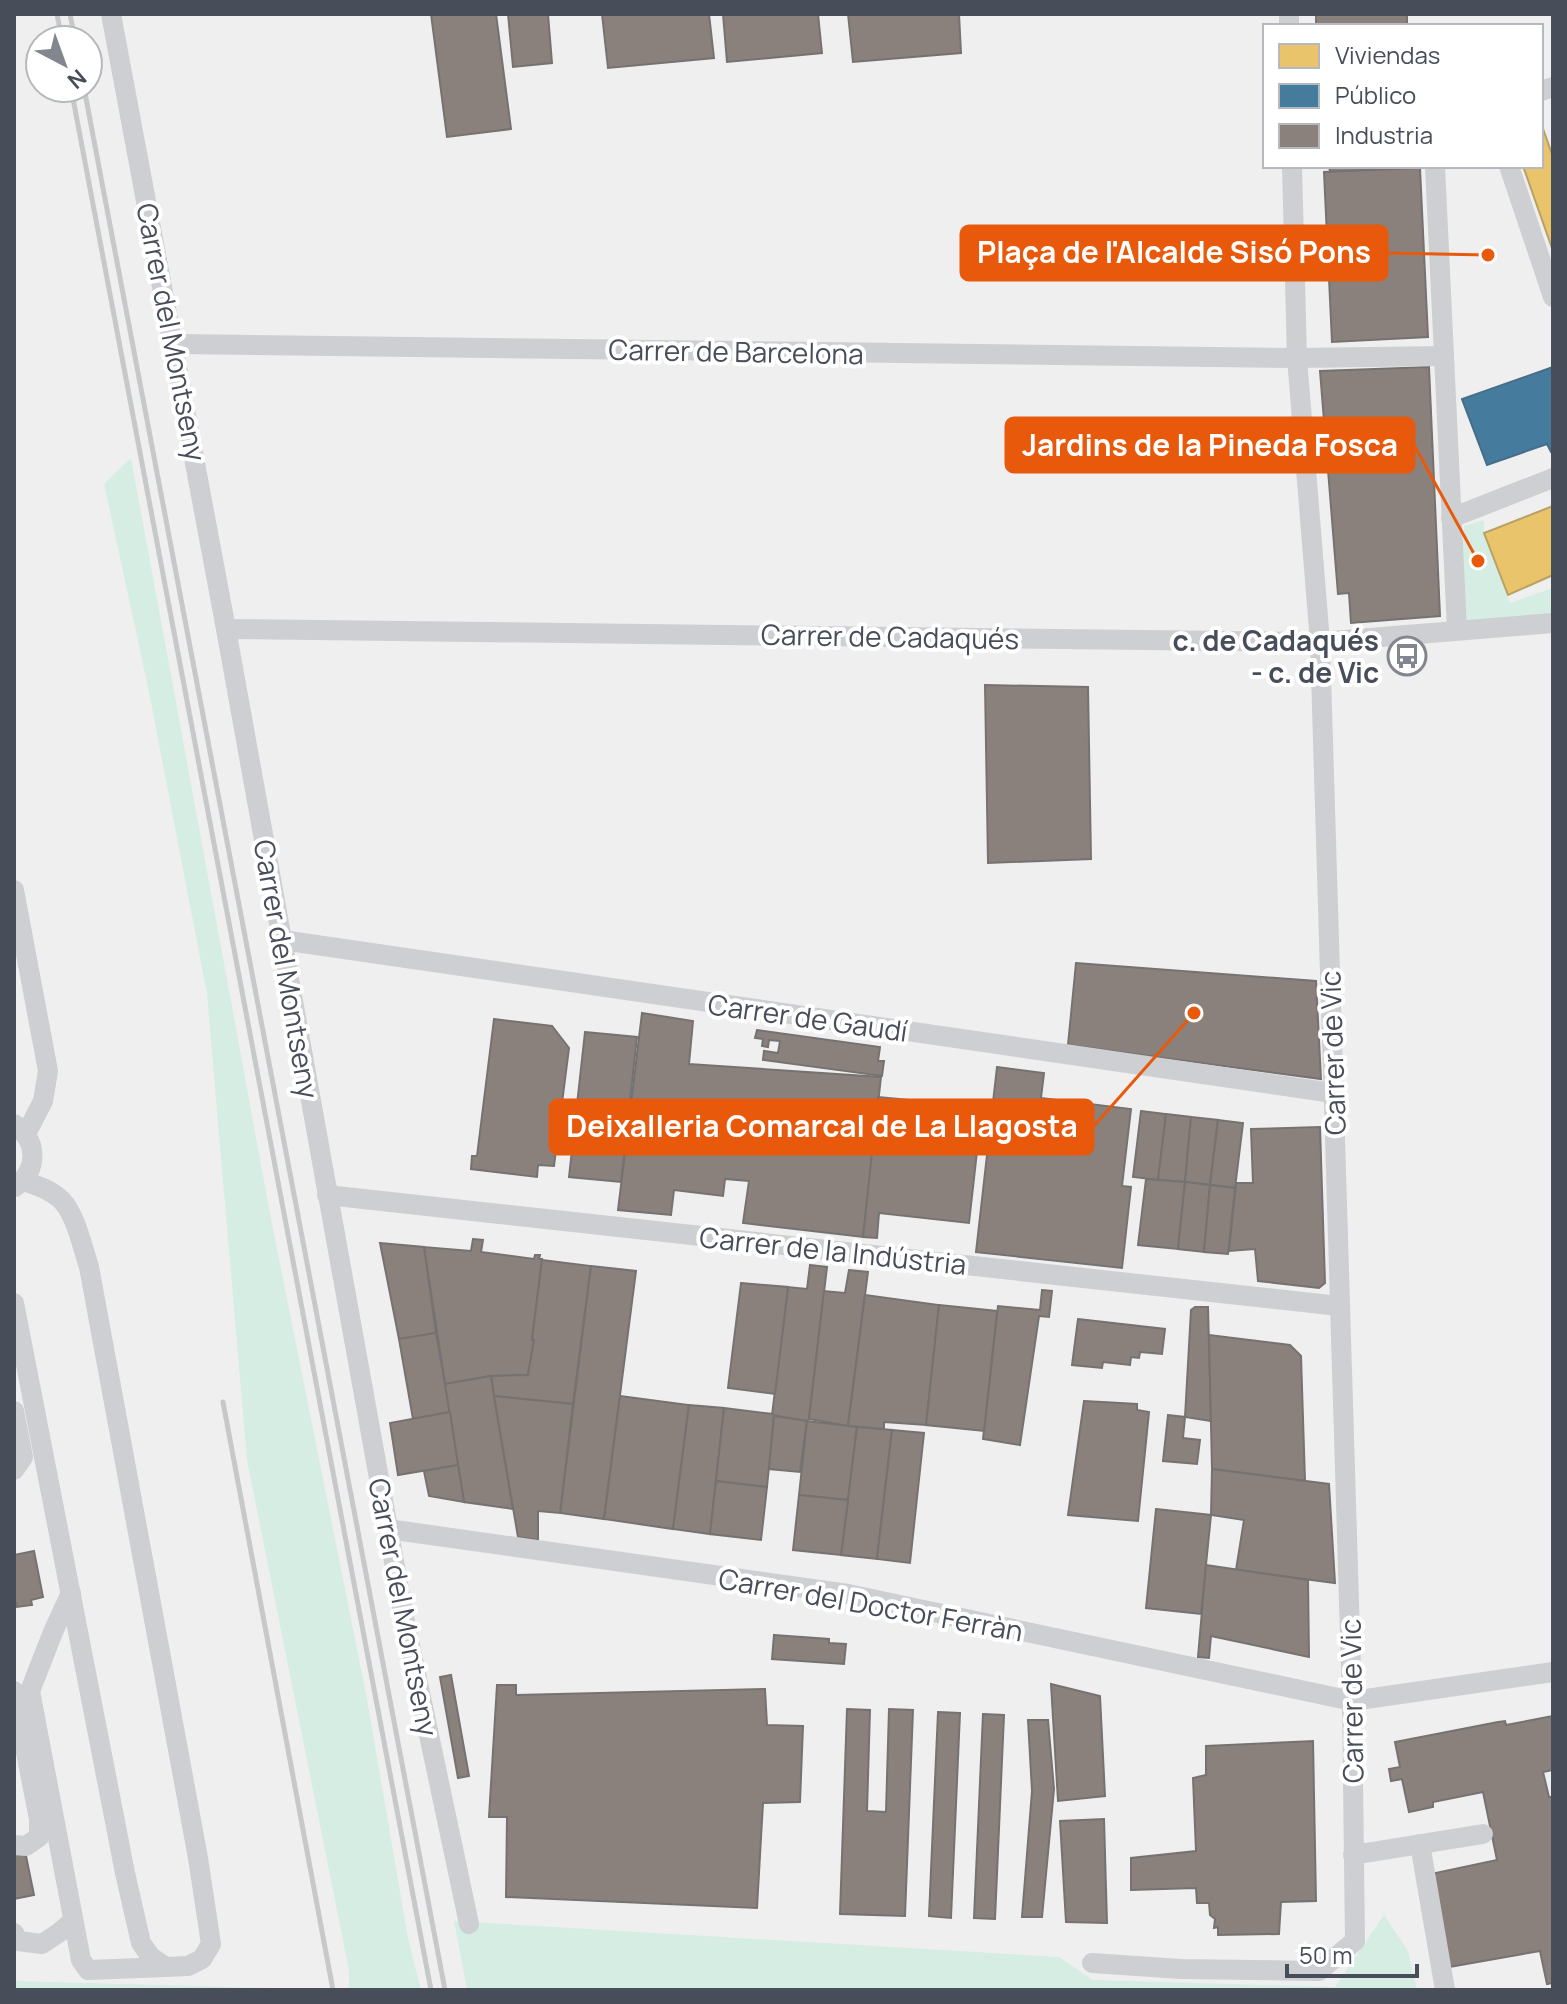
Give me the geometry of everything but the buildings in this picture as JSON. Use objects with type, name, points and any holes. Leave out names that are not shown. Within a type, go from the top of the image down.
[{"type":"street","name":"Carrer del Montseny","points":[[111,14],[175,344],[404,1617],[469,1924]]},
{"type":"street","name":"Carrer de Vic","points":[[1092,1963],[1181,1969],[1319,1971],[1355,1941],[1352,1701],[1320,642],[1297,358],[1292,168]]},
{"type":"street","points":[[1435,168],[1457,630]]},
{"type":"street","points":[[1510,168],[1551,288]]},
{"type":"street","name":"Carrer de Barcelona","points":[[175,344],[1297,358],[1444,356]]},
{"type":"street","points":[[1451,518],[1553,478]]},
{"type":"street","name":"Carrer de Cadaqués","points":[[226,629],[1320,642],[1553,623]]},
{"type":"street","points":[[14,890],[48,1071],[43,1101],[20,1129],[31,1145],[33,1158],[30,1170],[19,1184],[45,1188],[62,1199],[76,1225],[89,1267],[198,1858],[211,1944],[202,1959],[188,1966],[88,1970],[81,1960],[30,1691],[71,1593]]},
{"type":"street","name":"Carrer de Gaudí","points":[[282,940],[1333,1093]]},
{"type":"street","name":"Carrer de la Indústria","points":[[327,1195],[1339,1306]]},
{"type":"street","points":[[14,1303],[141,1943],[151,1957],[166,1967]]},
{"type":"street","points":[[14,1411],[23,1457],[14,1470]]},
{"type":"street","name":"Carrer del Doctor Ferràn","points":[[388,1529],[848,1594],[1352,1701]]},
{"type":"street","points":[[1352,1701],[1553,1672]]},
{"type":"street","points":[[14,1691],[39,1819],[39,1837],[26,1846],[14,1845]]},
{"type":"street","points":[[1353,1855],[1483,1834]]},
{"type":"street","points":[[1420,1844],[1445,1990]]},
{"type":"street","points":[[14,1933],[18,1941],[42,1944],[73,1921]]},
{"type":"green space","points":[[131,458],[272,1224],[367,1699],[408,1938],[421,1990],[349,1990],[349,1970],[247,1460],[207,994],[148,687],[104,484]]},
{"type":"green space","points":[[1484,520],[1484,533],[1510,603],[1553,588],[1553,621],[1459,627],[1464,526]]},
{"type":"green space","points":[[1384,1915],[1408,1951],[1417,1990],[467,1990],[454,1921],[1059,1957],[1093,1980],[1335,1987]]},
{"type":"green space","points":[[14,1981],[269,1988],[270,1990],[14,1990]]},
{"type":"railway","points":[[57,14],[59,24]]},
{"type":"railway","points":[[70,14],[72,24]]},
{"type":"railway","points":[[74,104],[431,1990]]},
{"type":"railway","points":[[87,104],[445,1990]]},
{"type":"railway","points":[[223,1402],[333,1990]]},
{"type":"place","name":"Plaça de l'Alcalde Sisó Pons","points":[[1488,255]]},
{"type":"place","name":"Jardins de la Pineda Fosca","points":[[1478,561]]},
{"type":"place","name":"c. de Cadaqués - c. de Vic","points":[[1407,656]]},
{"type":"place","name":"Deixalleria Comarcal de La Llagosta","points":[[1194,1013]]}]
